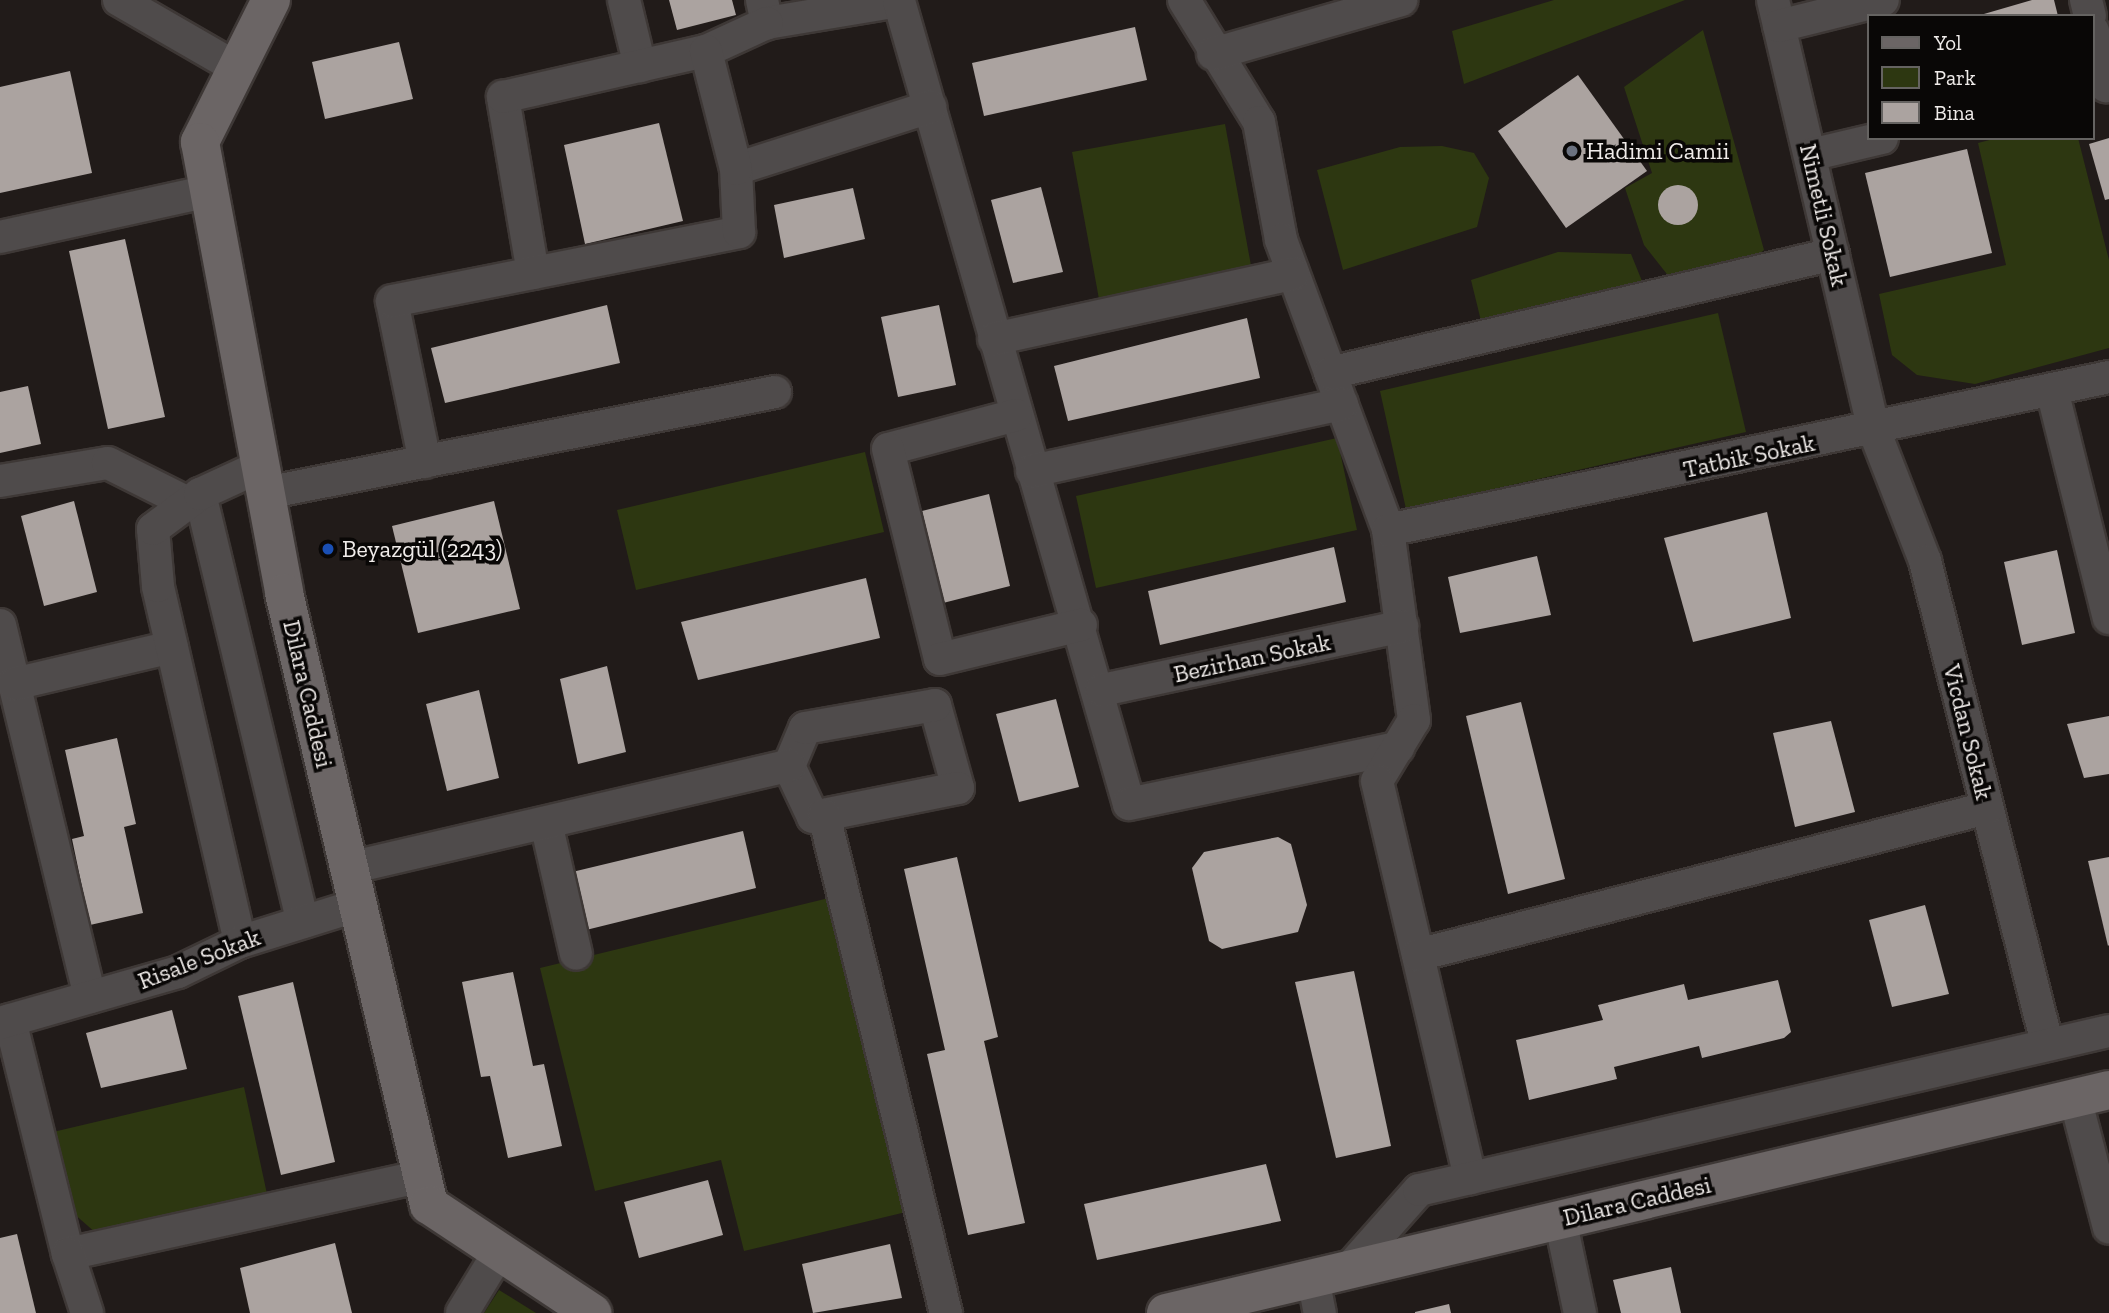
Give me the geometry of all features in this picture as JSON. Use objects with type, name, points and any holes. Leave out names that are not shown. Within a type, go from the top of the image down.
[{"type":"street","points":[[119,0],[237,68]]},
{"type":"street","name":"Dilara Caddesi","points":[[271,0],[200,142],[263,480],[349,868],[429,1205],[498,1254],[592,1313]]},
{"type":"street","points":[[624,0],[640,66]]},
{"type":"street","points":[[533,273],[503,97],[706,51],[765,11],[901,0],[1032,471],[1102,690],[1129,804],[1398,748]]},
{"type":"street","points":[[1184,0],[1213,54],[1259,122],[1293,274],[1388,530],[1414,720],[1377,782],[1470,1178]]},
{"type":"street","points":[[1213,54],[1401,0]]},
{"type":"street","points":[[1776,13],[1883,0]]},
{"type":"street","name":"Nimetli Sokak","points":[[1776,13],[1874,430]]},
{"type":"street","points":[[2095,42],[2103,87]]},
{"type":"street","points":[[425,462],[392,301],[739,232],[736,169],[706,51]]},
{"type":"street","points":[[736,169],[930,107]]},
{"type":"street","points":[[1810,155],[1874,140]]},
{"type":"street","points":[[0,237],[209,191]]},
{"type":"street","points":[[1330,373],[1833,254]]},
{"type":"street","points":[[994,339],[1293,274]]},
{"type":"street","name":"Tatbik Sokak","points":[[1388,530],[1874,430],[2109,377]]},
{"type":"street","points":[[2052,390],[2109,618]]},
{"type":"street","points":[[240,942],[172,647],[153,528],[194,498],[263,480],[425,462],[775,392]]},
{"type":"street","points":[[1032,471],[1342,404]]},
{"type":"street","points":[[1016,415],[888,449],[940,659],[1081,625]]},
{"type":"street","name":"Vicdan Sokak","points":[[1874,430],[1925,561],[2046,1040]]},
{"type":"street","points":[[0,481],[108,463],[194,498]]},
{"type":"street","points":[[194,498],[303,922]]},
{"type":"street","points":[[0,625],[90,997]]},
{"type":"street","name":"Bezirhan Sokak","points":[[1102,690],[1402,626]]},
{"type":"street","points":[[14,684],[172,647]]},
{"type":"street","points":[[935,705],[958,788],[813,817],[789,766],[805,728],[935,705]]},
{"type":"street","points":[[349,868],[789,766]]},
{"type":"street","points":[[1418,956],[1987,808]]},
{"type":"street","points":[[824,815],[946,1313]]},
{"type":"street","points":[[546,822],[576,954]]},
{"type":"street","name":"Risale Sokak","points":[[5,1021],[178,972],[240,942],[358,905]]},
{"type":"street","points":[[5,1021],[68,1254],[87,1313]]},
{"type":"street","points":[[1327,1287],[1419,1190],[2046,1040],[2109,1031]]},
{"type":"street","points":[[2092,1094],[2109,1228]]},
{"type":"street","name":"Dilara Caddesi","points":[[1166,1313],[1327,1287],[1560,1219],[2092,1094]]},
{"type":"street","points":[[68,1254],[422,1176]]},
{"type":"street","points":[[1560,1219],[1580,1313]]},
{"type":"street","points":[[462,1313],[498,1254]]},
{"type":"green space","points":[[1554,0],[1685,0],[1464,84],[1452,31]]},
{"type":"green space","points":[[1703,30],[1764,250],[1752,260],[1670,278],[1644,245],[1625,188],[1652,173],[1624,87]]},
{"type":"green space","points":[[1225,124],[1252,271],[1099,299],[1072,152]]},
{"type":"green space","points":[[1989,140],[2079,140],[2109,260],[2109,348],[1975,384],[1917,375],[1892,355],[1879,294],[2006,265],[1978,143]]},
{"type":"green space","points":[[1442,146],[1474,153],[1489,178],[1477,227],[1343,270],[1317,170],[1400,147]]},
{"type":"green space","points":[[1558,252],[1631,254],[1644,286],[1482,325],[1471,280]]},
{"type":"green space","points":[[1718,313],[1746,432],[1406,509],[1380,391]]},
{"type":"green space","points":[[1337,438],[1357,530],[1096,588],[1076,496]]},
{"type":"green space","points":[[865,452],[884,532],[636,590],[617,510]]},
{"type":"green space","points":[[829,898],[906,1212],[744,1251],[721,1160],[595,1191],[540,968]]},
{"type":"green space","points":[[244,1087],[267,1194],[97,1234],[72,1212],[53,1132]]},
{"type":"green space","points":[[499,1290],[536,1313],[484,1313]]},
{"type":"building","points":[[669,0],[732,0],[736,15],[677,30]]},
{"type":"building","points":[[2032,0],[2054,0],[2058,14],[1984,14]]},
{"type":"building","points":[[1135,27],[1147,80],[984,116],[972,63]]},
{"type":"building","points":[[399,42],[413,99],[325,119],[312,62]]},
{"type":"building","points":[[70,71],[92,173],[0,193],[0,87]]},
{"type":"building","name":"Hadimi Camii","points":[[1578,75],[1647,171],[1566,228],[1498,131]]},
{"type":"building","points":[[659,123],[683,221],[585,244],[564,145]]},
{"type":"building","points":[[2109,138],[2109,199],[2105,200],[2089,144]]},
{"type":"building","points":[[1967,149],[1992,253],[1890,277],[1865,173]]},
{"type":"building","points":[[1678,185],[1692,191],[1698,205],[1692,219],[1678,225],[1664,219],[1658,205],[1664,191]]},
{"type":"building","points":[[1041,187],[1063,272],[1013,283],[991,200]]},
{"type":"building","points":[[853,188],[865,239],[784,258],[774,205]]},
{"type":"building","points":[[125,239],[165,417],[108,429],[69,251]]},
{"type":"building","points":[[607,305],[620,363],[445,403],[431,348]]},
{"type":"building","points":[[939,305],[956,385],[898,397],[881,317]]},
{"type":"building","points":[[1247,318],[1260,378],[1068,421],[1054,366]]},
{"type":"building","points":[[28,386],[41,444],[0,453],[0,392]]},
{"type":"building","points":[[989,494],[1010,586],[943,603],[922,511]]},
{"type":"building","points":[[74,501],[97,592],[44,606],[21,516]]},
{"type":"building","points":[[494,501],[520,609],[418,633],[392,526]]},
{"type":"building","points":[[1767,512],[1791,618],[1693,642],[1664,538]]},
{"type":"building","points":[[1334,547],[1346,602],[1160,645],[1148,591]]},
{"type":"building","points":[[2057,550],[2075,633],[2022,645],[2004,562]]},
{"type":"building","points":[[1537,556],[1551,615],[1460,633],[1448,577]]},
{"type":"building","points":[[866,578],[880,638],[698,680],[681,622]]},
{"type":"building","points":[[607,666],[626,752],[578,764],[560,679]]},
{"type":"building","points":[[479,690],[499,778],[447,791],[426,704]]},
{"type":"building","points":[[1056,699],[1079,787],[1019,802],[996,714]]},
{"type":"building","points":[[1521,702],[1565,879],[1508,894],[1466,716]]},
{"type":"building","points":[[2109,716],[2109,774],[2084,778],[2067,724]]},
{"type":"building","points":[[1831,721],[1855,812],[1795,827],[1773,733]]},
{"type":"building","points":[[117,738],[136,824],[124,827],[143,913],[90,925],[72,839],[84,836],[65,750]]},
{"type":"building","points":[[743,831],[756,888],[582,931],[568,873]]},
{"type":"building","points":[[1278,837],[1291,844],[1307,905],[1298,932],[1222,949],[1209,941],[1192,868],[1204,852]]},
{"type":"building","points":[[957,857],[998,1037],[984,1041],[1025,1223],[968,1235],[927,1054],[945,1050],[904,869]]},
{"type":"building","points":[[2109,857],[2109,945],[2108,946],[2088,861]]},
{"type":"building","points":[[1925,905],[1949,994],[1892,1007],[1869,920]]},
{"type":"building","points":[[1354,971],[1391,1146],[1336,1158],[1295,982]]},
{"type":"building","points":[[513,972],[533,1066],[544,1064],[562,1146],[508,1158],[490,1076],[481,1077],[462,982]]},
{"type":"building","points":[[1778,980],[1791,1032],[1784,1038],[1702,1058],[1699,1046],[1614,1067],[1617,1079],[1529,1100],[1516,1040],[1603,1020],[1598,1005],[1684,984],[1688,1000]]},
{"type":"building","points":[[293,982],[335,1162],[281,1175],[238,996]]},
{"type":"building","points":[[172,1010],[187,1069],[101,1088],[86,1033]]},
{"type":"building","points":[[1266,1164],[1281,1221],[1097,1260],[1084,1204]]},
{"type":"building","points":[[708,1180],[723,1235],[639,1258],[624,1202]]},
{"type":"building","points":[[17,1234],[36,1313],[0,1313],[0,1238]]},
{"type":"building","points":[[335,1243],[352,1313],[250,1313],[240,1268]]},
{"type":"building","points":[[890,1244],[902,1298],[813,1313],[802,1264]]},
{"type":"building","points":[[1671,1267],[1681,1313],[1621,1313],[1613,1280]]},
{"type":"building","points":[[1449,1304],[1451,1313],[1415,1313],[1415,1312]]},
{"type":"place","name":"Hadimi Camii","points":[[1572,151]]},
{"type":"place","name":"Beyazgül (2243)","points":[[328,549]]}]
